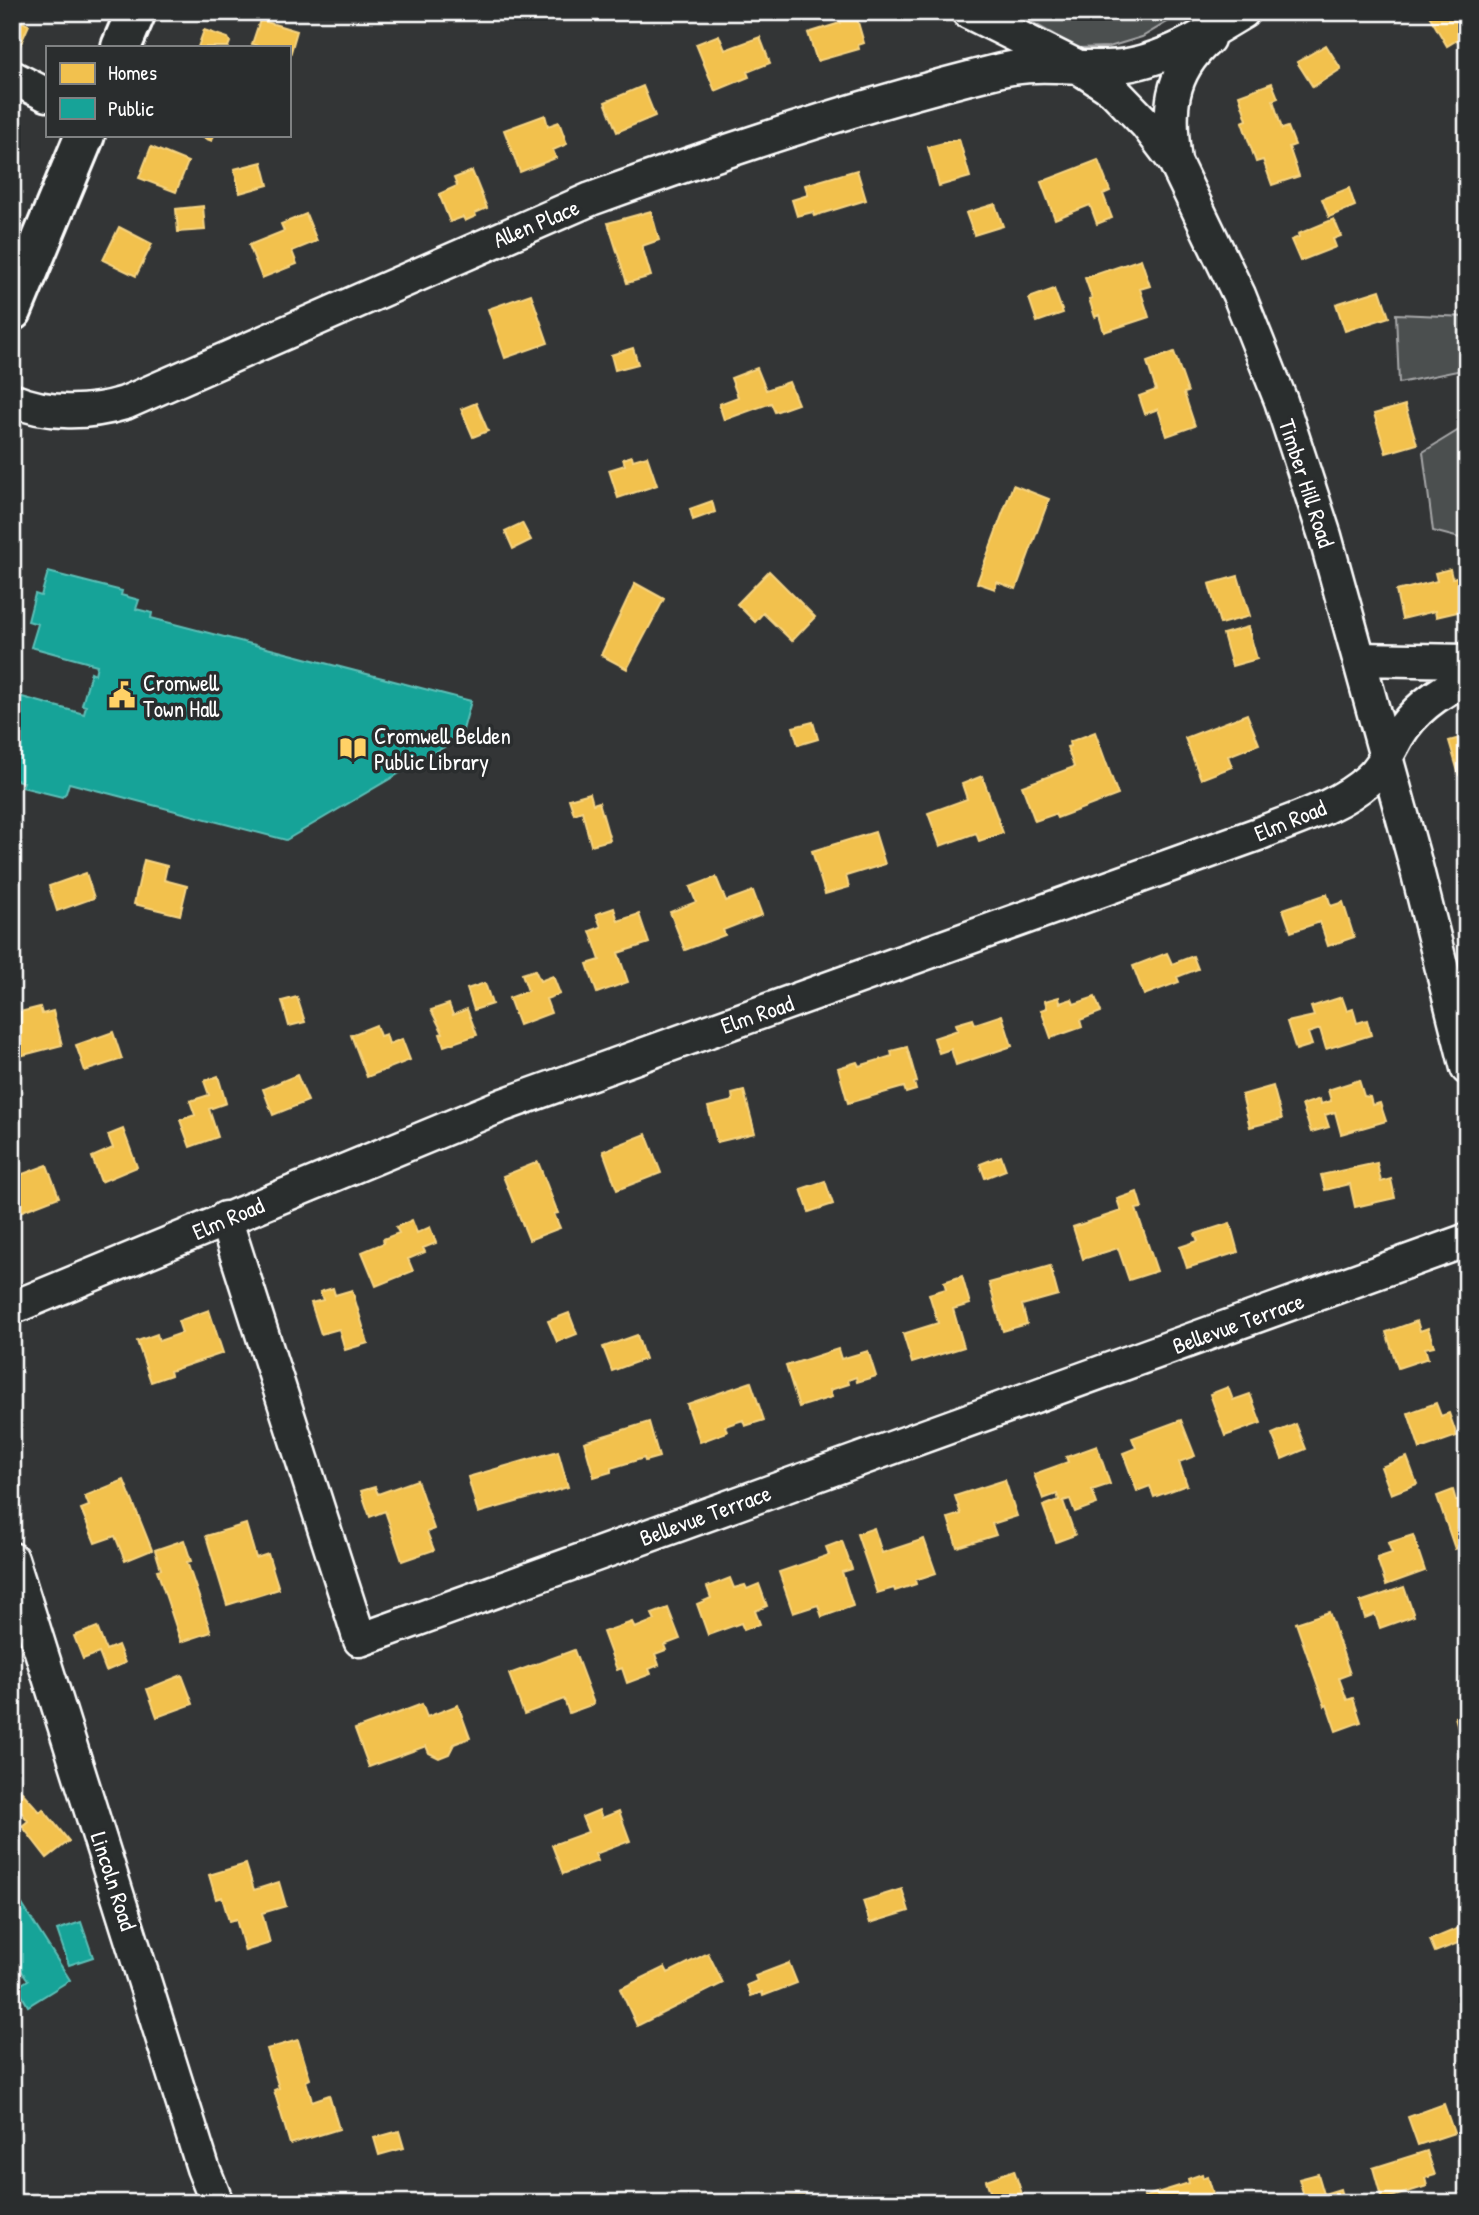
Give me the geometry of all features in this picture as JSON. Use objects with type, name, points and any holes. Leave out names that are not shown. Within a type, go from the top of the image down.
[{"type":"main road","points":[[121,46],[136,12]]},
{"type":"main road","points":[[12,311],[85,136]]},
{"type":"street","name":"Timber Hill Road","points":[[968,12],[1075,65],[1114,90],[1146,124],[1175,162],[1239,295],[1281,401],[1325,536],[1387,759],[1467,1069]]},
{"type":"street","name":"Allen Place","points":[[12,400],[38,407],[85,412],[125,403],[591,199],[669,170],[764,139],[970,78],[1020,66],[1108,67],[1144,62],[1179,48],[1235,17]]},
{"type":"street","points":[[1175,162],[1171,129],[1172,102],[1178,77],[1193,52],[1235,17]]},
{"type":"street","points":[[12,77],[46,94]]},
{"type":"street","points":[[1360,659],[1467,660]]},
{"type":"street","name":"Elm Road","points":[[12,1308],[503,1105],[1258,834],[1349,795],[1370,779],[1387,759],[1411,716],[1430,699],[1467,679]]},
{"type":"street","name":"Bellevue Terrace","points":[[225,1218],[360,1640],[1467,1240]]},
{"type":"street","name":"Lincoln Road","points":[[12,1559],[23,1638],[217,2203]]},
{"type":"shaded area","points":[[1014,12],[1184,12],[1142,37],[1109,47],[1078,48]]},
{"type":"shaded area","points":[[1396,314],[1467,317],[1467,369],[1399,383]]},
{"type":"shaded area","points":[[1467,425],[1467,540],[1433,531],[1423,452]]},
{"type":"building: Homes","points":[[837,12],[855,12],[864,43],[858,45],[859,49],[817,61],[808,33],[840,23]]},
{"type":"building: Homes","points":[[1427,12],[1467,12],[1467,34],[1447,46]]},
{"type":"building: Homes","points":[[12,17],[29,25],[13,61],[12,61]]},
{"type":"building: Homes","points":[[260,20],[297,31],[291,52],[290,46],[252,44]]},
{"type":"building: Homes","points":[[204,30],[228,38],[230,42],[228,46],[198,46]]},
{"type":"building: Homes","points":[[719,35],[725,50],[760,37],[770,63],[747,72],[749,77],[715,91],[696,44]]},
{"type":"building: Homes","points":[[1326,45],[1341,69],[1313,87],[1297,62]]},
{"type":"building: Homes","points":[[1272,83],[1278,98],[1273,100],[1282,129],[1288,127],[1295,145],[1289,147],[1299,176],[1272,185],[1263,160],[1256,162],[1242,122],[1247,120],[1239,95]]},
{"type":"building: Homes","points":[[643,86],[655,116],[617,132],[605,102]]},
{"type":"building: Homes","points":[[545,115],[548,126],[559,122],[567,144],[553,150],[556,158],[520,172],[504,130]]},
{"type":"building: Homes","points":[[199,136],[214,136],[212,141]]},
{"type":"building: Homes","points":[[959,139],[970,177],[939,186],[928,147]]},
{"type":"building: Homes","points":[[151,147],[188,162],[176,192],[139,178]]},
{"type":"building: Homes","points":[[1098,160],[1110,191],[1103,194],[1112,218],[1097,224],[1090,205],[1055,219],[1041,182]]},
{"type":"building: Homes","points":[[262,162],[268,185],[240,193],[234,169]]},
{"type":"building: Homes","points":[[857,170],[866,200],[814,216],[813,212],[797,216],[792,200],[808,195],[805,185]]},
{"type":"building: Homes","points":[[472,171],[487,208],[465,221],[463,217],[450,222],[439,194],[457,186],[454,178]]},
{"type":"building: Homes","points":[[1349,188],[1355,206],[1329,217],[1322,199]]},
{"type":"building: Homes","points":[[995,204],[1003,226],[974,235],[966,213]]},
{"type":"building: Homes","points":[[203,206],[205,230],[178,232],[176,209]]},
{"type":"building: Homes","points":[[651,211],[659,240],[642,246],[651,276],[627,283],[608,223]]},
{"type":"building: Homes","points":[[306,214],[317,241],[292,251],[297,264],[262,278],[249,245],[284,231],[281,224]]},
{"type":"building: Homes","points":[[1334,219],[1341,236],[1333,239],[1336,247],[1300,261],[1291,240],[1299,237],[1298,234]]},
{"type":"building: Homes","points":[[119,227],[152,244],[136,276],[103,260]]},
{"type":"building: Homes","points":[[1141,259],[1150,286],[1140,289],[1149,317],[1104,332],[1099,315],[1095,317],[1085,278]]},
{"type":"building: Homes","points":[[1054,289],[1063,313],[1037,322],[1029,298]]},
{"type":"building: Homes","points":[[1380,290],[1389,317],[1345,331],[1336,304]]},
{"type":"building: Homes","points":[[531,294],[548,343],[505,358],[488,309]]},
{"type":"building: Homes","points":[[633,348],[638,364],[615,370],[611,355]]},
{"type":"building: Homes","points":[[1174,352],[1188,392],[1184,393],[1195,426],[1167,436],[1158,409],[1145,414],[1139,396],[1156,390],[1147,362]]},
{"type":"building: Homes","points":[[757,368],[766,390],[789,382],[798,404],[775,412],[771,403],[724,420],[719,404],[738,397],[731,378]]},
{"type":"building: Homes","points":[[476,403],[488,431],[473,437],[461,409]]},
{"type":"building: Homes","points":[[1405,405],[1417,444],[1386,453],[1374,414]]},
{"type":"building: Homes","points":[[632,456],[633,460],[647,456],[657,485],[618,498],[609,470],[625,465],[623,459]]},
{"type":"building: Homes","points":[[1013,485],[1049,499],[1016,589],[997,582],[995,589],[977,583]]},
{"type":"building: Homes","points":[[712,501],[715,512],[693,520],[690,509]]},
{"type":"building: Homes","points":[[522,523],[531,540],[513,549],[505,531]]},
{"type":"building: Homes","points":[[1450,569],[1452,578],[1461,576],[1467,602],[1464,605],[1466,610],[1436,617],[1435,611],[1402,619],[1396,591],[1437,581],[1435,573]]},
{"type":"building: Homes","points":[[769,571],[815,617],[792,641],[763,613],[755,622],[737,604]]},
{"type":"building: Homes","points":[[1238,576],[1250,616],[1220,624],[1209,584]]},
{"type":"building: Homes","points":[[635,583],[664,599],[627,669],[601,655]]},
{"type":"building: Homes","points":[[1248,627],[1257,659],[1232,666],[1223,634]]},
{"type":"building: Homes","points":[[1247,714],[1259,744],[1228,756],[1232,767],[1201,779],[1185,738]]},
{"type":"building: Homes","points":[[813,722],[818,739],[798,745],[793,727]]},
{"type":"building: Homes","points":[[1095,732],[1118,795],[1057,818],[1055,814],[1035,821],[1022,786],[1074,767],[1067,747],[1070,746],[1069,742]]},
{"type":"building: Homes","points":[[1467,736],[1467,773],[1459,775],[1449,741]]},
{"type":"building: Homes","points":[[982,776],[1003,833],[979,841],[976,833],[940,846],[928,813],[967,799],[962,784]]},
{"type":"building: Homes","points":[[590,793],[593,804],[599,802],[610,840],[591,845],[582,811],[574,814],[569,799]]},
{"type":"building: Homes","points":[[875,832],[885,864],[846,876],[849,887],[825,894],[812,851]]},
{"type":"building: Homes","points":[[144,860],[167,866],[164,880],[187,886],[180,915],[134,904]]},
{"type":"building: Homes","points":[[86,873],[94,898],[57,911],[49,886]]},
{"type":"building: Homes","points":[[716,877],[726,901],[753,891],[762,915],[723,930],[725,935],[685,950],[670,912],[696,902],[690,887]]},
{"type":"building: Homes","points":[[1327,894],[1331,906],[1343,902],[1354,937],[1328,946],[1320,922],[1291,932],[1283,909]]},
{"type":"building: Homes","points":[[614,908],[618,921],[639,914],[649,943],[618,953],[628,982],[597,993],[587,964],[600,960],[590,931],[601,927],[596,914]]},
{"type":"building: Homes","points":[[1167,953],[1172,964],[1193,956],[1198,969],[1177,977],[1179,982],[1144,995],[1133,966]]},
{"type":"building: Homes","points":[[535,970],[540,981],[553,976],[560,994],[546,999],[551,1013],[519,1025],[509,998],[528,991],[522,974]]},
{"type":"building: Homes","points":[[485,983],[492,1004],[474,1010],[467,989]]},
{"type":"building: Homes","points":[[297,997],[305,1022],[289,1026],[282,1001]]},
{"type":"building: Homes","points":[[1059,997],[1060,1003],[1072,999],[1074,1004],[1095,997],[1101,1012],[1080,1020],[1082,1027],[1051,1038],[1041,1010],[1047,1008],[1045,1001]]},
{"type":"building: Homes","points":[[1342,997],[1347,1011],[1353,1009],[1357,1023],[1367,1020],[1371,1035],[1326,1049],[1320,1029],[1308,1033],[1312,1045],[1296,1050],[1287,1022],[1314,1016],[1311,1007]]},
{"type":"building: Homes","points":[[449,1004],[453,1015],[467,1009],[477,1035],[444,1046],[440,1034],[443,1033],[431,1010]]},
{"type":"building: Homes","points":[[40,1007],[42,1014],[53,1011],[62,1045],[12,1058],[12,1014]]},
{"type":"building: Homes","points":[[1002,1015],[1012,1046],[956,1065],[951,1049],[939,1053],[934,1038],[958,1030],[956,1024],[973,1019],[975,1024]]},
{"type":"building: Homes","points":[[376,1025],[380,1036],[386,1034],[389,1044],[402,1039],[410,1060],[367,1077],[351,1035]]},
{"type":"building: Homes","points":[[113,1032],[122,1059],[85,1071],[76,1045]]},
{"type":"building: Homes","points":[[907,1047],[917,1082],[914,1083],[916,1090],[906,1093],[904,1087],[848,1103],[838,1068],[857,1062],[859,1066],[892,1056],[891,1051]]},
{"type":"building: Homes","points":[[297,1075],[308,1101],[273,1115],[263,1089]]},
{"type":"building: Homes","points":[[218,1076],[226,1103],[209,1109],[218,1137],[190,1147],[180,1120],[195,1115],[190,1101],[209,1095],[204,1081]]},
{"type":"building: Homes","points":[[1359,1080],[1364,1096],[1370,1097],[1372,1105],[1380,1103],[1386,1121],[1341,1134],[1335,1112],[1325,1115],[1329,1127],[1311,1132],[1302,1105],[1320,1099],[1321,1104],[1331,1101],[1328,1090]]},
{"type":"building: Homes","points":[[1273,1086],[1282,1119],[1250,1127],[1242,1095]]},
{"type":"building: Homes","points":[[744,1091],[755,1133],[717,1142],[708,1107],[733,1101],[732,1094]]},
{"type":"building: Homes","points":[[123,1129],[137,1167],[101,1182],[92,1157],[113,1148],[108,1135]]},
{"type":"building: Homes","points":[[646,1134],[661,1173],[617,1190],[603,1151]]},
{"type":"building: Homes","points":[[1001,1156],[1006,1170],[985,1178],[980,1164]]},
{"type":"building: Homes","points":[[538,1162],[558,1213],[554,1214],[560,1228],[529,1240],[503,1176]]},
{"type":"building: Homes","points":[[1377,1163],[1381,1182],[1391,1179],[1395,1198],[1355,1207],[1350,1184],[1325,1190],[1321,1175]]},
{"type":"building: Homes","points":[[47,1165],[59,1197],[12,1215],[12,1178]]},
{"type":"building: Homes","points":[[825,1181],[833,1204],[809,1212],[801,1189]]},
{"type":"building: Homes","points":[[1137,1192],[1142,1208],[1136,1209],[1157,1271],[1129,1280],[1118,1248],[1083,1259],[1073,1227],[1121,1211],[1117,1199]]},
{"type":"building: Homes","points":[[412,1220],[417,1233],[430,1227],[436,1243],[423,1248],[425,1252],[408,1259],[413,1271],[376,1286],[362,1252],[384,1243],[383,1239],[399,1233],[396,1227]]},
{"type":"building: Homes","points":[[1230,1223],[1238,1252],[1187,1268],[1180,1247],[1198,1241],[1195,1234]]},
{"type":"building: Homes","points":[[1050,1266],[1058,1295],[1022,1305],[1027,1324],[1003,1331],[989,1283]]},
{"type":"building: Homes","points":[[962,1276],[970,1304],[953,1309],[964,1347],[912,1363],[903,1334],[938,1323],[929,1294],[946,1289],[944,1282]]},
{"type":"building: Homes","points":[[333,1288],[335,1295],[352,1290],[368,1343],[345,1350],[339,1329],[321,1334],[311,1303],[323,1300],[320,1292]]},
{"type":"building: Homes","points":[[209,1310],[223,1353],[170,1371],[171,1375],[151,1382],[137,1341],[157,1334],[159,1341],[182,1333],[178,1321]]},
{"type":"building: Homes","points":[[569,1313],[577,1334],[557,1342],[548,1321]]},
{"type":"building: Homes","points":[[1417,1321],[1420,1331],[1428,1328],[1434,1346],[1425,1348],[1428,1358],[1398,1368],[1386,1332]]},
{"type":"building: Homes","points":[[637,1335],[645,1359],[612,1371],[603,1347]]},
{"type":"building: Homes","points":[[838,1349],[841,1359],[868,1351],[876,1376],[857,1382],[856,1377],[848,1380],[849,1384],[830,1390],[832,1397],[799,1407],[786,1366]]},
{"type":"building: Homes","points":[[751,1382],[764,1420],[745,1426],[743,1420],[725,1426],[727,1432],[700,1442],[687,1404]]},
{"type":"building: Homes","points":[[1228,1387],[1233,1400],[1250,1394],[1261,1423],[1225,1436],[1210,1394]]},
{"type":"building: Homes","points":[[1436,1403],[1441,1416],[1449,1413],[1457,1436],[1420,1449],[1408,1413]]},
{"type":"building: Homes","points":[[1181,1420],[1195,1456],[1179,1462],[1187,1485],[1154,1497],[1150,1486],[1137,1491],[1123,1453],[1136,1448],[1132,1438]]},
{"type":"building: Homes","points":[[649,1422],[659,1457],[645,1461],[644,1458],[611,1468],[611,1472],[594,1477],[584,1442]]},
{"type":"building: Homes","points":[[1296,1424],[1306,1449],[1282,1459],[1272,1434]]},
{"type":"building: Homes","points":[[1097,1446],[1110,1484],[1092,1490],[1097,1504],[1075,1512],[1070,1499],[1063,1501],[1075,1535],[1056,1542],[1043,1506],[1059,1500],[1057,1494],[1043,1499],[1034,1474],[1068,1462],[1066,1457]]},
{"type":"building: Homes","points":[[558,1451],[568,1487],[478,1513],[468,1477]]},
{"type":"building: Homes","points":[[1407,1457],[1417,1484],[1391,1494],[1381,1467]]},
{"type":"building: Homes","points":[[124,1480],[152,1550],[125,1561],[115,1536],[95,1543],[81,1509],[89,1506],[85,1496]]},
{"type":"building: Homes","points":[[417,1480],[434,1529],[427,1532],[434,1550],[402,1561],[385,1511],[370,1517],[361,1491],[375,1487],[378,1494]]},
{"type":"building: Homes","points":[[1005,1480],[1017,1516],[992,1524],[996,1535],[957,1547],[948,1518],[961,1514],[955,1496]]},
{"type":"building: Homes","points":[[1453,1490],[1456,1501],[1467,1498],[1467,1545],[1455,1549],[1437,1496]]},
{"type":"building: Homes","points":[[246,1524],[256,1558],[268,1554],[279,1589],[227,1605],[206,1536]]},
{"type":"building: Homes","points":[[874,1528],[882,1553],[924,1539],[936,1573],[915,1580],[916,1584],[877,1593],[857,1534]]},
{"type":"building: Homes","points":[[1413,1535],[1425,1571],[1386,1585],[1377,1558],[1392,1553],[1388,1543]]},
{"type":"building: Homes","points":[[184,1540],[191,1561],[187,1562],[211,1632],[181,1642],[157,1570],[161,1569],[155,1550]]},
{"type":"building: Homes","points":[[842,1541],[852,1569],[842,1572],[853,1606],[822,1617],[818,1605],[793,1613],[779,1572],[829,1555],[826,1547]]},
{"type":"building: Homes","points":[[730,1578],[734,1588],[745,1585],[747,1589],[759,1584],[767,1606],[755,1611],[760,1624],[744,1630],[741,1623],[708,1635],[697,1604],[711,1598],[707,1587]]},
{"type":"building: Homes","points":[[1404,1587],[1414,1616],[1380,1628],[1375,1614],[1365,1618],[1360,1602]]},
{"type":"building: Homes","points":[[668,1608],[680,1639],[664,1645],[666,1650],[655,1654],[659,1665],[649,1669],[651,1674],[627,1683],[622,1668],[617,1670],[603,1632],[632,1622],[635,1628],[655,1620],[652,1614]]},
{"type":"building: Homes","points":[[1329,1612],[1350,1674],[1339,1678],[1347,1700],[1353,1698],[1361,1722],[1336,1731],[1296,1623]]},
{"type":"building: Homes","points":[[97,1627],[106,1650],[118,1645],[125,1663],[106,1671],[99,1653],[83,1659],[74,1636]]},
{"type":"building: Homes","points":[[574,1650],[594,1704],[569,1713],[564,1699],[524,1714],[509,1674]]},
{"type":"building: Homes","points":[[182,1675],[193,1704],[157,1717],[147,1689]]},
{"type":"building: Homes","points":[[422,1704],[427,1717],[458,1705],[470,1738],[454,1744],[449,1754],[439,1758],[429,1753],[426,1746],[369,1767],[355,1729]]},
{"type":"building: Homes","points":[[1467,1713],[1467,1744],[1463,1745],[1455,1717]]},
{"type":"building: Homes","points":[[12,1781],[40,1812],[43,1809],[69,1841],[47,1858],[22,1826],[28,1821],[18,1808],[12,1812]]},
{"type":"building: Homes","points":[[599,1810],[602,1818],[619,1811],[630,1841],[595,1854],[598,1861],[563,1874],[552,1845],[588,1832],[582,1817]]},
{"type":"building: Homes","points":[[246,1864],[254,1890],[279,1882],[286,1906],[262,1913],[270,1943],[245,1951],[236,1919],[229,1921],[222,1897],[216,1899],[209,1875]]},
{"type":"building: Homes","points":[[902,1889],[909,1911],[870,1923],[863,1901]]},
{"type":"building: Homes","points":[[1461,1927],[1466,1940],[1435,1952],[1430,1940]]},
{"type":"building: Homes","points":[[708,1953],[723,1983],[637,2026],[620,1989],[665,1967],[668,1973]]},
{"type":"building: Homes","points":[[789,1963],[797,1983],[763,1996],[762,1992],[751,1996],[747,1985],[757,1981],[755,1976]]},
{"type":"building: Homes","points":[[298,2040],[310,2079],[306,2081],[312,2101],[329,2095],[339,2129],[290,2144],[274,2090],[279,2088],[267,2049]]},
{"type":"building: Homes","points":[[1444,2104],[1454,2133],[1418,2145],[1408,2117]]},
{"type":"building: Homes","points":[[399,2131],[404,2148],[379,2155],[374,2138]]},
{"type":"building: Homes","points":[[1427,2151],[1435,2175],[1425,2178],[1427,2186],[1382,2200],[1373,2168]]},
{"type":"building: Homes","points":[[1014,2170],[1025,2203],[994,2203],[986,2180]]},
{"type":"building: Homes","points":[[1202,2174],[1203,2178],[1208,2177],[1216,2203],[1146,2203],[1144,2197],[1189,2183],[1188,2179]]},
{"type":"building: Homes","points":[[1318,2174],[1324,2194],[1340,2189],[1344,2203],[1306,2203],[1299,2179]]},
{"type":"building: Homes","points":[[810,2196],[811,2203],[784,2203],[783,2197]]},
{"type":"building: Public","points":[[48,572],[122,591],[121,595],[139,600],[136,609],[152,613],[151,618],[471,701],[461,737],[286,840],[69,783],[62,797],[22,787],[24,782],[12,779],[12,706],[15,695],[84,714],[86,706],[82,705],[91,672],[95,674],[97,665],[31,647],[38,624],[28,621],[35,594],[41,596]]},
{"type":"building: Public","points":[[18,1898],[70,1980],[28,2006],[17,1987],[28,1980],[21,1970],[12,1976],[12,1901]]},
{"type":"building: Public","points":[[81,1922],[93,1957],[69,1965],[57,1930]]},
{"type":"place","name":"Cromwell Town Hall","points":[[122,695]]},
{"type":"place","name":"Cromwell Belden Public Library","points":[[353,748]]}]
